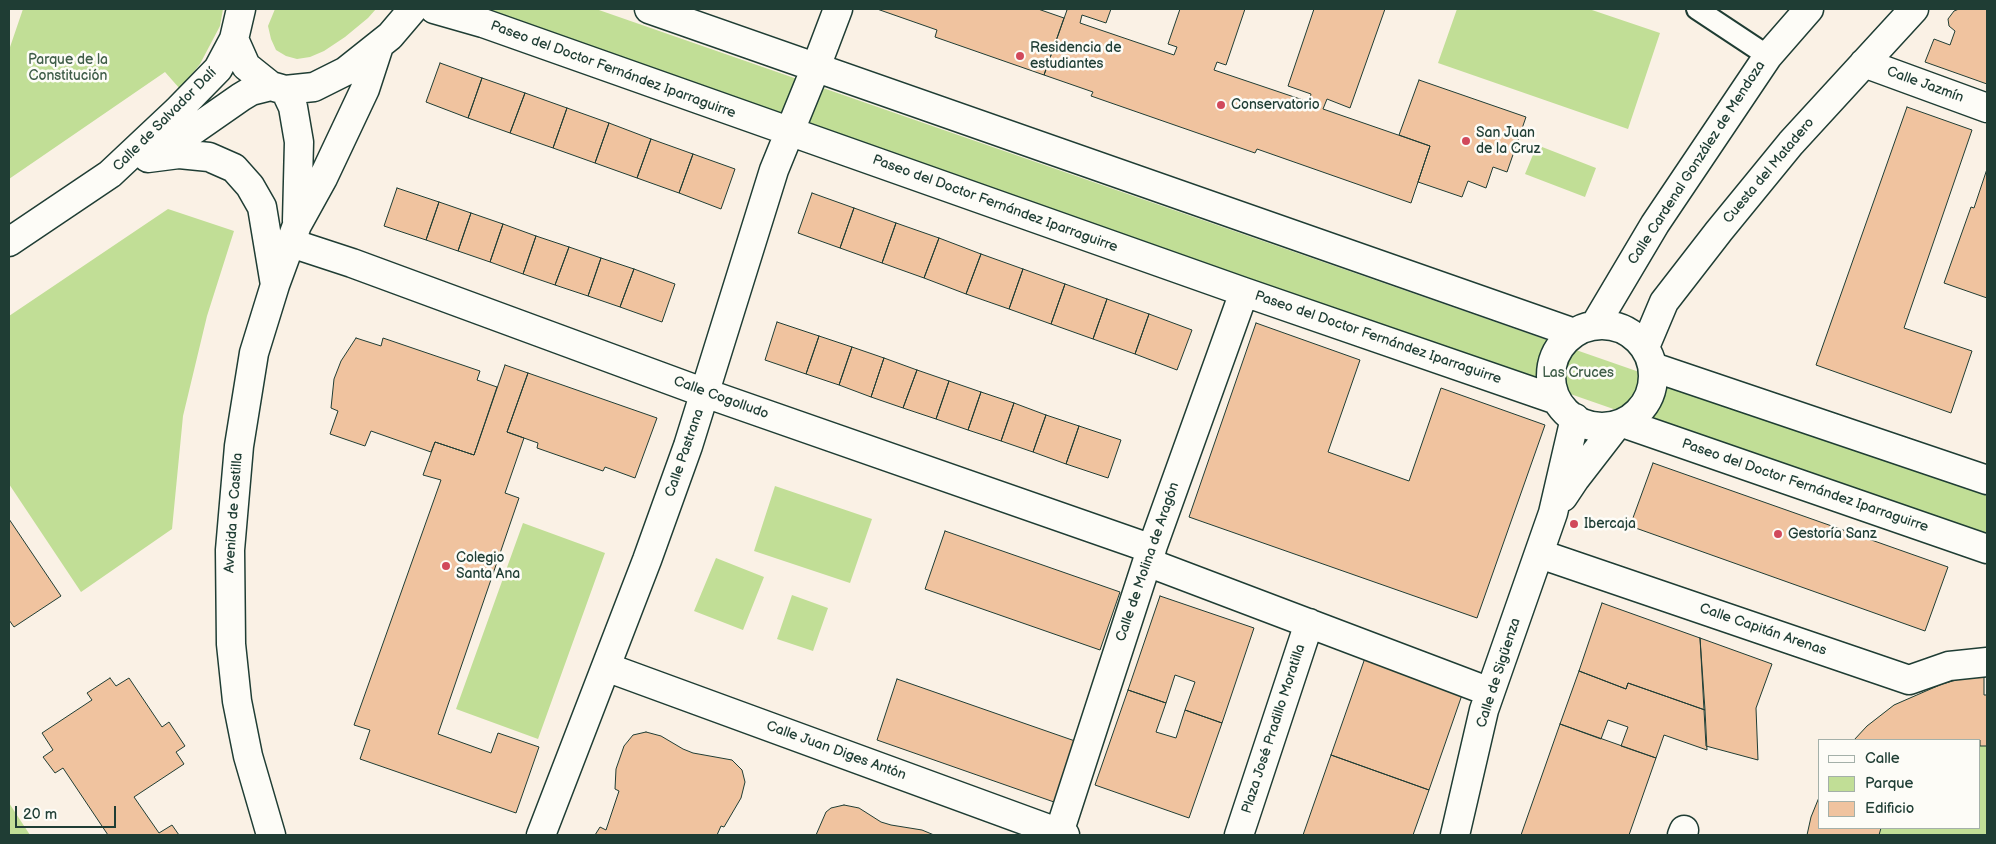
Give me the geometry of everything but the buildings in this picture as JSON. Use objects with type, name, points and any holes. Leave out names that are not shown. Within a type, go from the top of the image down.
[{"type":"street","name":"Calle de Salvador Dalí","points":[[9,242],[110,174],[177,112],[218,69],[234,39],[241,9]]},
{"type":"street","name":"Calle de Salvador Dalí","points":[[110,174],[148,158],[185,136],[251,91],[314,87],[346,71],[379,46],[405,20],[413,9]]},
{"type":"street","name":"Paseo del Doctor Fernández Iparraguirre","points":[[434,9],[482,23],[1244,292],[1566,409]]},
{"type":"street","points":[[648,9],[1584,329]]},
{"type":"street","name":"Calle Pastrana","points":[[542,835],[657,534],[705,393],[772,180],[838,9]]},
{"type":"street","name":"Calle Cardenal González de Mendoza","points":[[1584,329],[1768,56],[1809,9]]},
{"type":"street","name":"Cuesta del Matadero","points":[[1649,357],[1664,302],[1676,286],[1791,142],[1914,9]]},
{"type":"street","points":[[234,39],[246,66],[278,88]]},
{"type":"street","name":"Avenida de Castilla","points":[[272,835],[248,756],[237,701],[231,644],[230,550],[239,446],[254,353],[275,285],[294,234],[365,89],[379,46]]},
{"type":"street","name":"Calle Jazmín","points":[[1864,63],[1987,108]]},
{"type":"street","name":"Avenida de Castilla","points":[[278,88],[293,107],[299,142],[294,234]]},
{"type":"street","points":[[148,158],[179,154],[201,156],[209,157],[234,168],[250,186],[262,207],[275,285]]},
{"type":"street","name":"Calle Cogolludo","points":[[294,234],[352,264],[1149,555]]},
{"type":"street","name":"Calle de Molina de Aragón","points":[[1062,834],[1149,555],[1244,292]]},
{"type":"street","points":[[1609,325],[1623,329],[1636,337],[1649,357],[1653,382],[1650,395],[1639,412],[1619,424],[1599,427],[1591,426],[1566,409],[1551,384],[1552,365],[1560,347],[1584,329],[1609,325]]},
{"type":"street","points":[[1649,357],[1987,480]]},
{"type":"street","name":"Calle de Sigüenza","points":[[1455,835],[1484,710],[1553,514],[1566,409]]},
{"type":"street","name":"Paseo del Doctor Fernández Iparraguirre","points":[[1619,424],[1987,549]]},
{"type":"street","name":"Calle de Sigüenza","points":[[1553,514],[1575,479],[1619,424]]},
{"type":"street","name":"Calle Capitán Arenas","points":[[1540,554],[1909,680],[1949,666],[1987,662]]},
{"type":"street","points":[[1149,555],[1309,623],[1490,692]]},
{"type":"street","name":"Plaza José Pradillo Moratilla","points":[[1239,835],[1309,623]]},
{"type":"street","name":"Calle Juan Diges Antón","points":[[606,667],[1015,827],[1062,834]]},
{"type":"lane","points":[[1697,9],[1768,56]]},
{"type":"green space","name":"Parque de la Constitución","points":[[23,9],[223,9],[220,26],[200,64],[180,89],[165,72],[9,179],[9,50]]},
{"type":"green space","points":[[275,9],[376,9],[345,37],[324,51],[310,57],[297,59],[286,56],[276,50],[271,39],[268,26]]},
{"type":"green space","name":"Las Cruces","points":[[464,9],[596,9],[1987,493],[1987,539]]},
{"type":"green space","points":[[1457,9],[1589,9],[1660,33],[1628,129],[1438,63]]},
{"type":"green space","points":[[1537,145],[1596,168],[1585,197],[1525,174]]},
{"type":"green space","points":[[168,209],[234,231],[207,316],[183,416],[172,529],[81,592],[9,484],[9,316]]},
{"type":"green space","points":[[775,486],[872,519],[850,583],[754,551]]},
{"type":"green space","points":[[523,523],[605,553],[538,739],[456,709]]},
{"type":"green space","points":[[716,558],[764,577],[743,630],[694,611]]},
{"type":"green space","points":[[792,595],[828,608],[813,651],[777,639]]},
{"type":"green space","points":[[1984,676],[1984,695],[1987,695],[1987,835],[1807,835],[1811,817],[1818,800],[1818,829],[1981,829],[1981,739],[1855,739],[1867,726],[1894,705],[1942,684],[1963,678]]},
{"type":"green space","points":[[9,803],[30,835],[9,835]]},
{"type":"place","name":"Residencia de estudiantes","points":[[1020,56]]},
{"type":"place","name":"Conservatorio","points":[[1221,105]]},
{"type":"place","name":"San Juan de la Cruz","points":[[1466,141]]},
{"type":"place","name":"Ibercaja","points":[[1574,524]]},
{"type":"place","name":"Gestoría Sanz","points":[[1778,534]]},
{"type":"place","name":"Colegio Santa Ana","points":[[446,566]]}]
